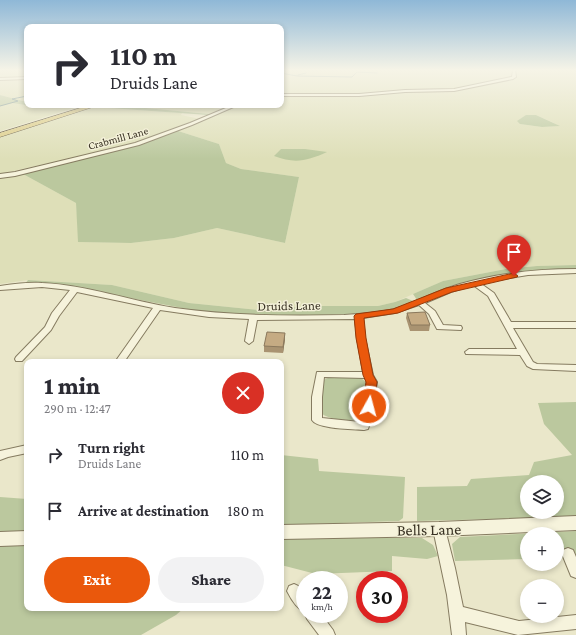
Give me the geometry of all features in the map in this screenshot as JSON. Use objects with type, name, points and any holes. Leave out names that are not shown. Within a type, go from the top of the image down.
[{"type":"highway","points":[[0,134],[80,108]]},
{"type":"highway","points":[[0,134],[86,108]]},
{"type":"street","name":"Crabmill Lane","points":[[0,176],[15,174],[137,144],[229,108]]},
{"type":"street","name":"Druids Lane","points":[[0,288],[43,285],[74,289],[158,307],[253,318],[359,316],[395,311],[449,290],[475,283],[538,272],[576,271]]},
{"type":"street","points":[[475,283],[491,295],[530,364],[536,368],[576,368]]},
{"type":"street","points":[[19,359],[48,328],[54,315],[74,289]]},
{"type":"street","points":[[420,302],[432,313],[440,327],[458,328]]},
{"type":"street","points":[[121,359],[158,307]]},
{"type":"street","points":[[359,316],[361,338],[368,375],[372,382],[364,426],[322,422],[317,420],[317,397],[320,374],[368,375]]},
{"type":"street","points":[[249,341],[253,318]]},
{"type":"street","points":[[507,325],[576,325]]},
{"type":"street","points":[[469,352],[522,352]]},
{"type":"street","points":[[0,456],[6,453],[24,450]]},
{"type":"street","name":"Bells Lane","points":[[284,532],[439,529],[576,523]]},
{"type":"street","points":[[439,529],[450,568],[458,613],[459,635]]},
{"type":"street","points":[[0,539],[24,538]]},
{"type":"street","points":[[568,554],[576,571]]},
{"type":"street","points":[[458,613],[519,628],[576,622]]},
{"type":"street","points":[[319,623],[328,635]]},
{"type":"green space","points":[[0,100],[24,101],[24,105],[12,103],[0,106]]},
{"type":"green space","points":[[284,100],[576,100],[576,265],[537,266],[506,269],[443,281],[395,302],[378,306],[315,306],[298,309],[259,310],[189,303],[112,285],[28,280],[0,284],[0,178],[23,174],[76,203],[79,242],[131,243],[174,238],[217,228],[285,243],[299,177],[241,169],[226,163],[219,144],[175,130],[187,127],[232,108],[284,108]],"holes":[[[536,115],[559,126],[542,127],[520,124]]]},
{"type":"green space","points":[[12,103],[24,105],[24,108],[74,108],[0,131],[0,106]]},
{"type":"green space","points":[[92,108],[182,113],[181,115],[200,119],[129,145],[0,174],[0,137]]},
{"type":"green space","points":[[109,108],[146,108],[209,114]]},
{"type":"green space","points":[[146,108],[221,109],[209,114]]},
{"type":"green space","points":[[526,115],[536,115],[560,126],[542,127],[520,124],[517,121]]},
{"type":"green space","points":[[175,130],[219,144],[226,163],[241,169],[299,177],[285,243],[217,228],[174,238],[131,243],[78,242],[76,203],[23,174],[137,145]]},
{"type":"green space","points":[[281,149],[305,149],[327,152],[313,158],[295,161],[274,156]]},
{"type":"green space","points":[[576,265],[576,270],[514,274],[453,285],[417,300],[413,294],[443,281],[506,269],[537,266]]},
{"type":"green space","points":[[28,280],[112,285],[189,303],[259,310],[315,306],[378,306],[406,298],[413,301],[401,307],[372,313],[251,316],[198,311],[72,287],[25,284]]},
{"type":"green space","points":[[328,378],[361,378],[367,383],[359,420],[334,419],[321,413],[323,380]]},
{"type":"green space","points":[[576,402],[576,517],[564,517],[564,475],[529,475],[534,462],[572,455],[544,424],[538,403]]},
{"type":"green space","points":[[284,455],[318,459],[319,471],[405,477],[403,518],[399,521],[284,525]]},
{"type":"green space","points":[[520,476],[520,518],[417,521],[417,487],[467,486],[471,479]]},
{"type":"green space","points":[[0,497],[24,499],[24,532],[0,532]]},
{"type":"green space","points":[[576,531],[576,558],[564,558],[564,532]]},
{"type":"green space","points":[[520,534],[520,559],[455,561],[452,544],[460,537]]},
{"type":"green space","points":[[284,538],[422,538],[433,545],[438,556],[427,559],[392,556],[392,571],[356,571],[356,572],[348,573],[348,571],[304,571],[284,566]]},
{"type":"green space","points":[[24,543],[24,611],[181,611],[141,635],[0,635],[0,545]]},
{"type":"building","points":[[425,312],[430,325],[411,325],[407,313]]},
{"type":"building","points":[[267,332],[285,333],[283,347],[264,346]]},
{"type":"waterway","points":[[0,106],[18,101],[14,100]]},
{"type":"route","points":[[369,406],[372,382],[368,375],[361,338],[359,316],[395,311],[449,290],[475,283],[514,276]]}]
